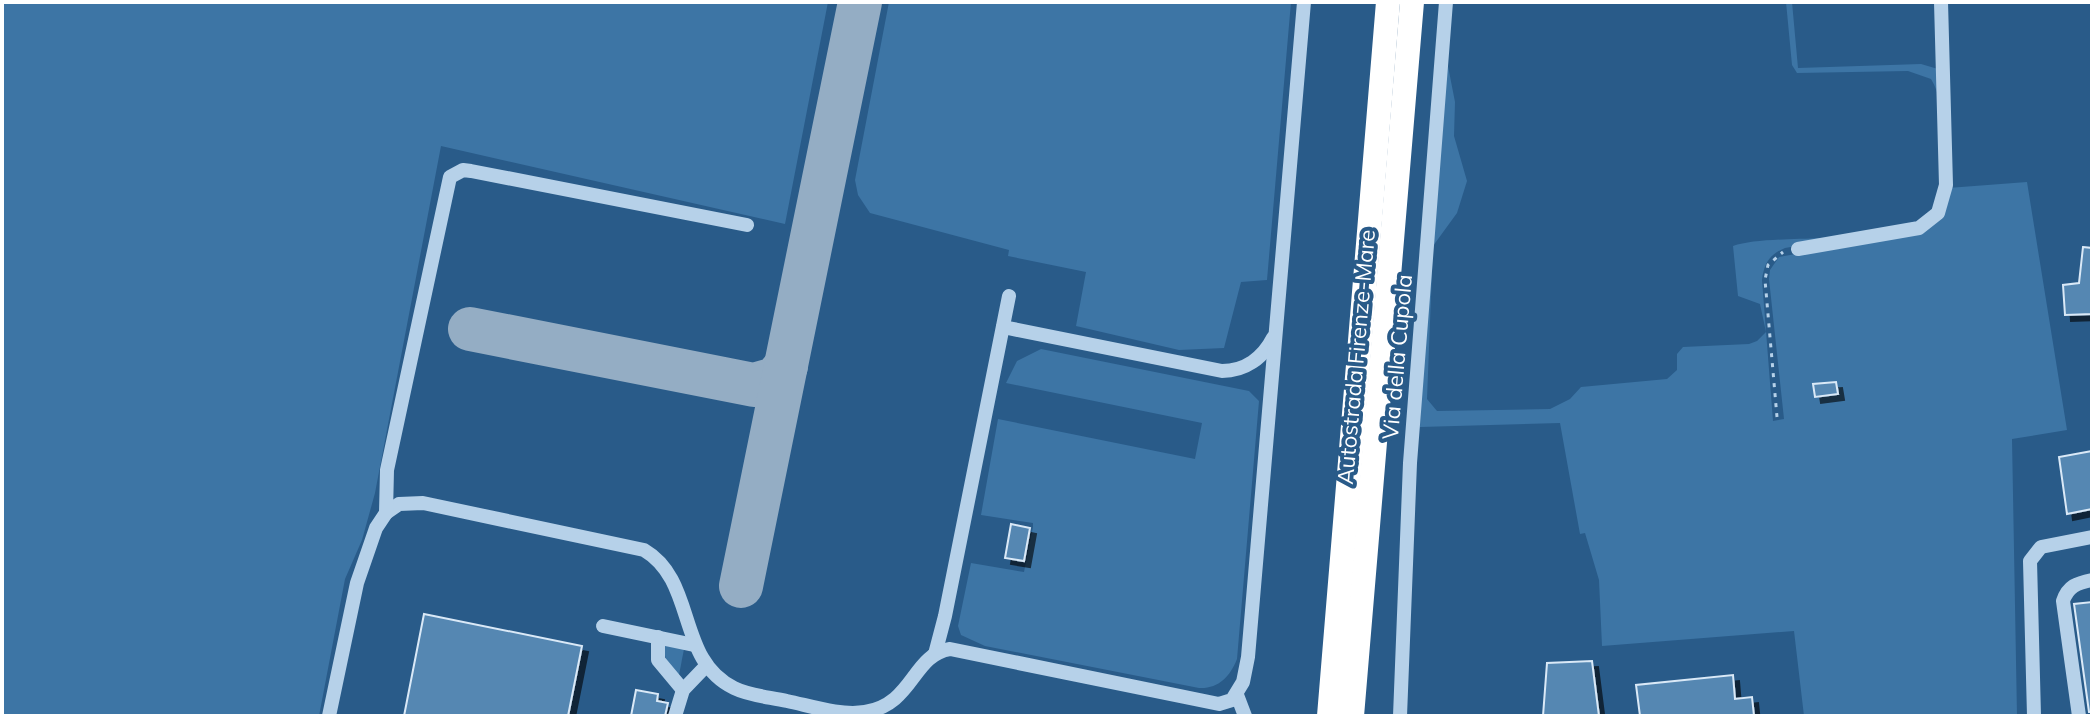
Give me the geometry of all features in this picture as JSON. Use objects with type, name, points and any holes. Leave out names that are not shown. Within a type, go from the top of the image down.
[{"type":"highway","name":"Autostrada Firenze-Mare","points":[[1329,716],[1388,2]]},
{"type":"highway","name":"Autostrada Firenze-Mare","points":[[1352,716],[1412,2]]},
{"type":"street","points":[[1245,716],[1237,695],[1248,657],[1304,2]]},
{"type":"street","name":"Via della Cupola","points":[[1400,716],[1410,463],[1446,2]]},
{"type":"street","points":[[1798,249],[1919,228],[1938,213],[1946,185],[1941,2]]},
{"type":"street","points":[[386,513],[387,470],[450,177],[463,170],[471,171],[747,225]]},
{"type":"street","points":[[329,716],[357,583],[376,528],[386,513],[399,504],[423,503],[637,546],[662,563],[670,573],[694,645],[706,666],[734,689],[837,714],[858,713],[891,703],[935,654],[1009,296]]},
{"type":"street","points":[[1003,327],[1222,371],[1238,370],[1256,359],[1275,332]]},
{"type":"street","points":[[2034,716],[2029,572],[2032,555],[2048,544],[2092,537]]},
{"type":"street","points":[[2092,580],[2077,583],[2066,592],[2063,601],[2080,716],[2092,715]]},
{"type":"street","points":[[603,626],[694,645]]},
{"type":"street","points":[[658,637],[658,660],[683,690]]},
{"type":"street","points":[[935,654],[957,650],[1219,704],[1237,695]]},
{"type":"street","points":[[675,716],[683,690],[706,666]]},
{"type":"path","points":[[1777,417],[1766,273],[1777,255],[1798,249]]},
{"type":"shaded area","points":[[2,2],[828,2],[785,224],[441,146],[375,493],[362,540],[345,579],[319,716],[2,716]]},
{"type":"shaded area","points":[[889,2],[1291,2],[1267,280],[1241,282],[1224,348],[1179,350],[1076,326],[1086,272],[1008,256],[1009,250],[870,213],[858,195],[855,180]]},
{"type":"shaded area","points":[[1449,2],[1452,2],[1447,61],[1455,102],[1454,136],[1467,181],[1457,213],[1433,246],[1427,399],[1437,411],[1550,409],[1570,399],[1581,387],[1667,379],[1677,370],[1677,354],[1683,347],[1749,344],[1766,332],[1760,304],[1738,296],[1733,246],[1853,236],[1785,248],[1772,256],[1764,269],[1762,280],[1773,421],[1784,419],[1769,279],[1770,270],[1779,257],[1916,232],[1939,215],[1948,188],[2027,182],[2067,430],[2012,439],[2017,716],[1804,716],[1794,631],[1602,646],[1599,580],[1585,533],[1580,534],[1560,423],[1420,427],[1422,350]]},
{"type":"shaded area","points":[[1786,2],[1792,2],[1798,68],[1921,64],[1938,69],[1944,141],[1943,177],[1940,193],[1936,206],[1931,214],[1916,224],[1905,227],[1918,222],[1933,210],[1940,191],[1941,116],[1931,79],[1908,71],[1797,73],[1792,65]]},
{"type":"shaded area","points":[[1905,227],[1869,235],[1853,236]]},
{"type":"shaded area","points":[[1041,349],[1249,391],[1259,401],[1237,659],[1231,671],[1218,684],[1199,688],[985,646],[961,635],[958,626],[971,563],[1024,572],[1033,527],[1033,523],[981,515],[998,419],[1195,459],[1202,423],[1006,383],[1017,361]]},
{"type":"shaded area","points":[[662,645],[684,649],[679,675],[669,670]]},
{"type":"building","points":[[2083,247],[2092,248],[2092,314],[2065,315],[2063,285],[2079,283]]},
{"type":"building","points":[[1836,382],[1838,394],[1815,397],[1813,384]]},
{"type":"building","points":[[2092,451],[2092,509],[2067,514],[2059,457]]},
{"type":"building","points":[[1011,524],[1030,528],[1024,561],[1005,558]]},
{"type":"building","points":[[2092,602],[2092,712],[2089,712],[2074,604]]},
{"type":"building","points":[[424,614],[582,646],[568,716],[404,716]]},
{"type":"building","points":[[1592,661],[1599,716],[1543,716],[1547,663]]},
{"type":"building","points":[[1733,675],[1735,699],[1752,697],[1754,716],[1640,716],[1636,685]]},
{"type":"building","points":[[636,690],[658,694],[657,701],[668,703],[665,716],[631,716]]},
{"type":"taxiway","points":[[741,586],[860,2]]},
{"type":"taxiway","points":[[470,329],[754,385],[775,379],[786,366]]}]
